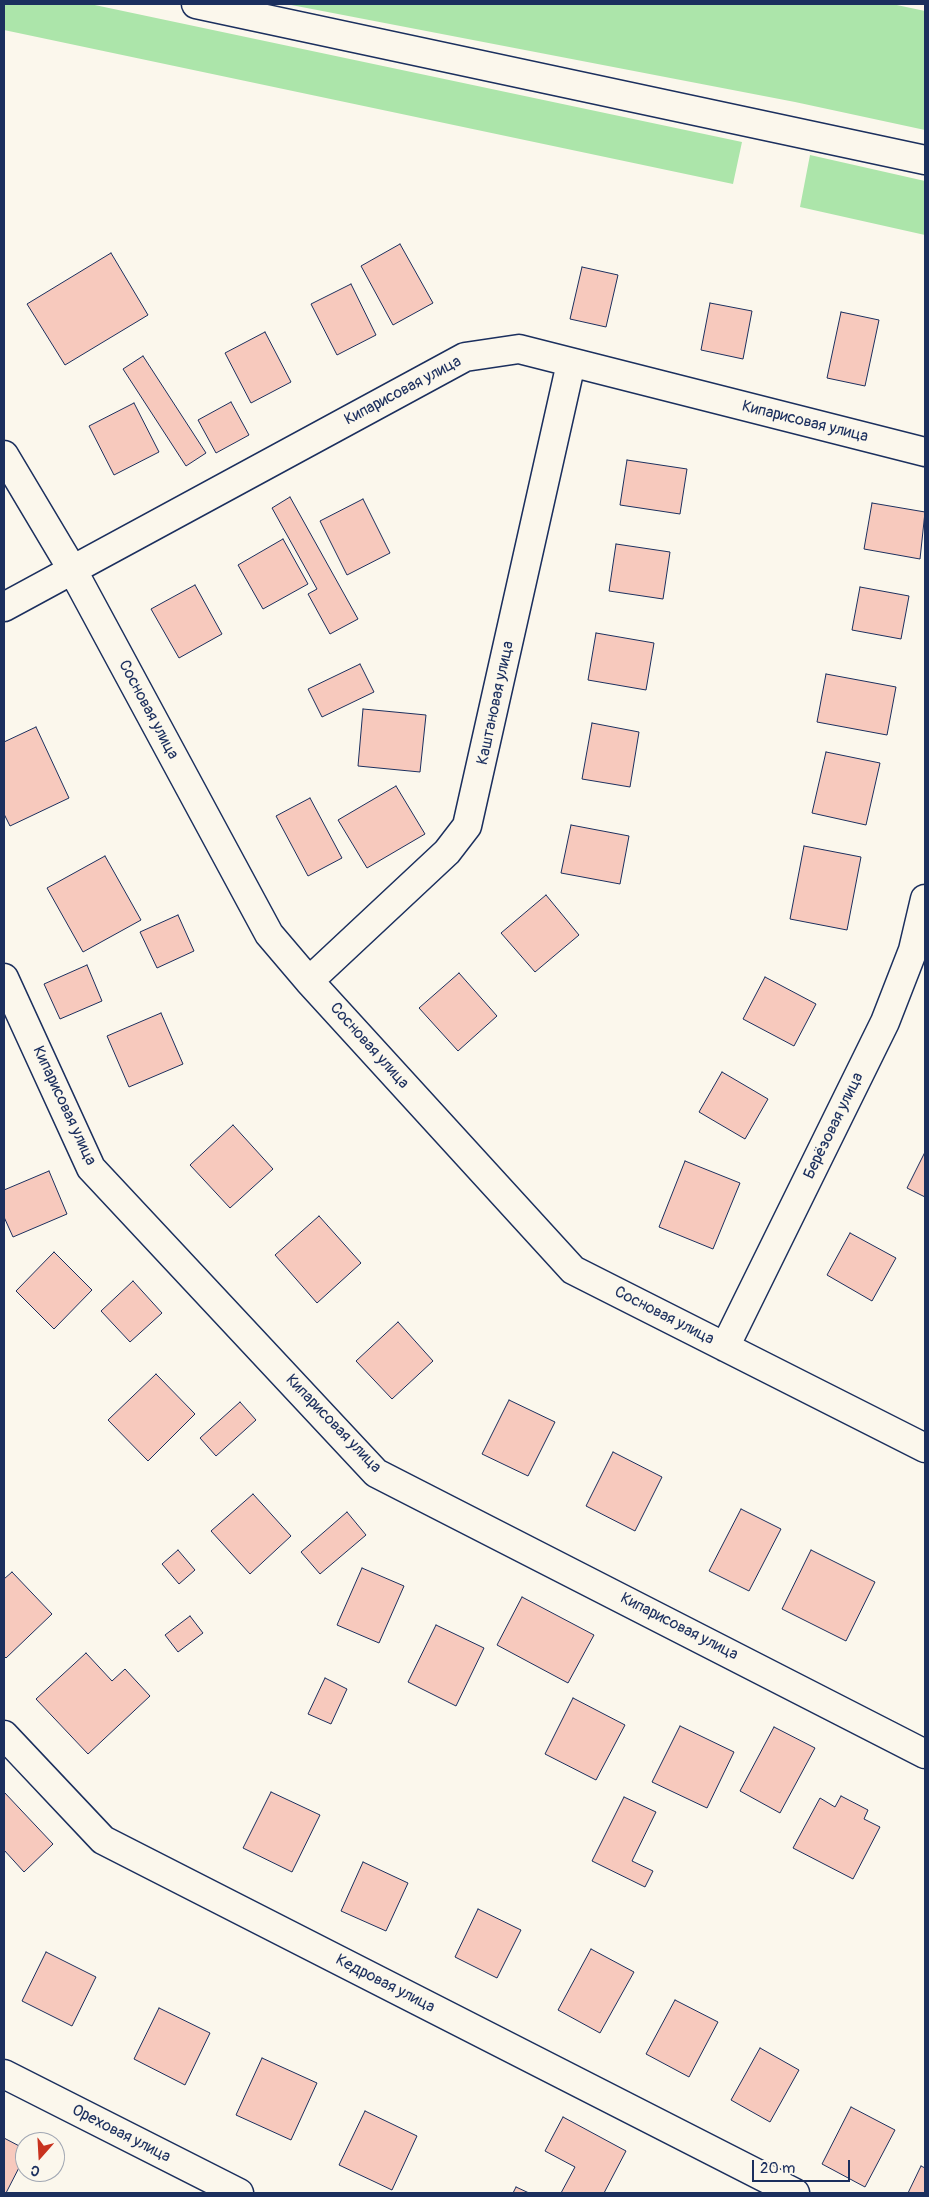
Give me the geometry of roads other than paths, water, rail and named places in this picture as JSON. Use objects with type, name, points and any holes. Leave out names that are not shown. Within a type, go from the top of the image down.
[{"type":"street","points":[[196,4],[925,160]]},
{"type":"street","name":"Кипарисовая улица","points":[[4,607],[465,357],[519,349],[925,452]]},
{"type":"street","name":"Каштановая улица","points":[[309,981],[447,852],[467,826],[571,363]]},
{"type":"street","name":"Сосновая улица","points":[[4,455],[72,569],[269,934],[309,981],[573,1270],[925,1448]]},
{"type":"street","name":"Берёзовая улица","points":[[725,1347],[885,1022],[913,950],[925,899]]},
{"type":"street","name":"Кипарисовая улица","points":[[4,978],[91,1168],[376,1472],[925,1754]]},
{"type":"street","name":"Кедровая улица","points":[[4,1735],[103,1840],[795,2193]]},
{"type":"street","name":"Ореховая улица","points":[[4,2074],[239,2193]]}]
